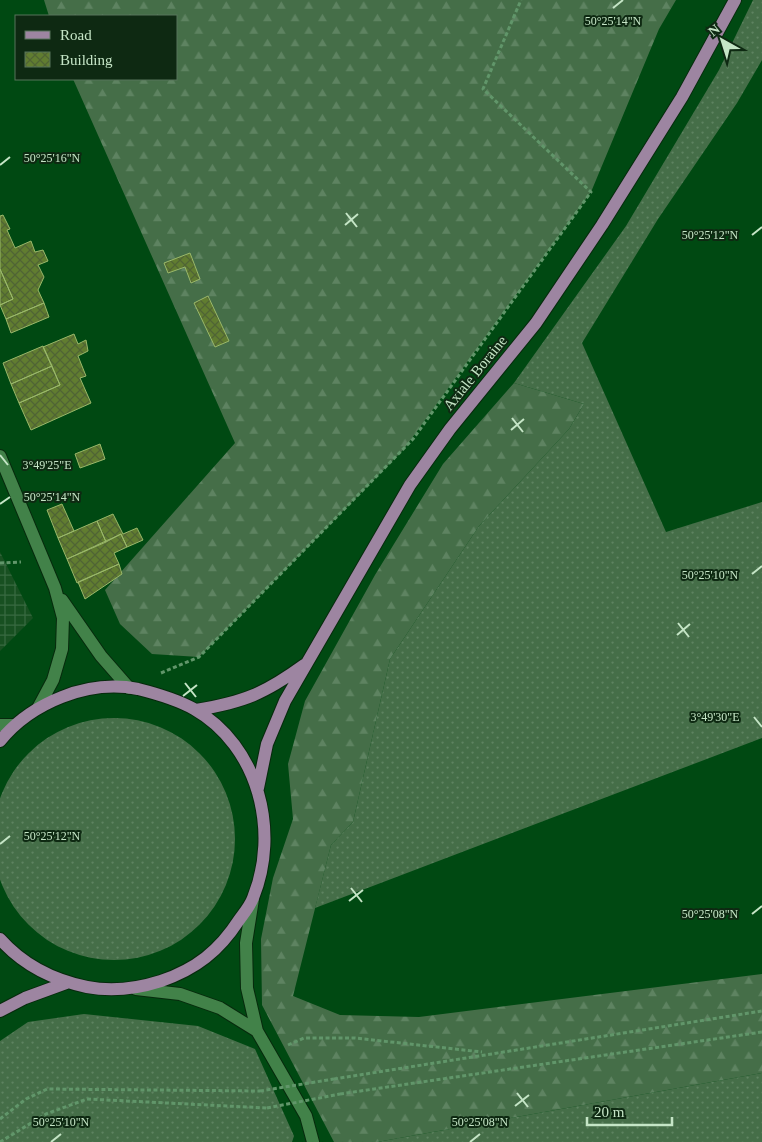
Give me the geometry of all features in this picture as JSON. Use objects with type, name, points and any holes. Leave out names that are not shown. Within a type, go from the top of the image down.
[{"type":"main road","name":"Axiale Boraine","points":[[196,710],[237,703],[274,686],[308,662],[410,485],[450,429],[536,323],[596,234],[682,97],[735,0]]},
{"type":"main road","points":[[258,788],[267,744],[285,701],[308,662]]},
{"type":"main road","points":[[0,741],[14,725],[38,708],[82,690],[129,688],[164,695],[196,710],[222,731],[243,758],[258,788],[266,827],[264,864],[253,899],[225,942],[185,973],[136,989],[101,990],[66,983],[42,973],[20,958],[0,939]]},
{"type":"main road","points":[[0,1011],[25,998],[66,983]]},
{"type":"street","points":[[0,456],[55,588],[63,618],[62,649],[54,680],[38,708]]},
{"type":"street","points":[[55,588],[76,623],[129,688]]},
{"type":"street","points":[[0,726],[14,725]]},
{"type":"street","points":[[253,899],[246,943],[247,988],[257,1031],[306,1116],[313,1142]]},
{"type":"street","points":[[136,989],[180,994],[220,1008],[257,1031]]},
{"type":"path","points":[[129,688],[199,657],[413,439],[591,192],[483,89],[521,0]]},
{"type":"path","points":[[0,1119],[26,1099],[47,1089],[260,1091],[487,1053],[762,1011]]},
{"type":"path","points":[[0,1142],[46,1114],[87,1100],[267,1108],[340,1094],[762,1032]]},
{"type":"path","points":[[304,1038],[355,1038],[487,1053]]},
{"type":"shaded area","points":[[0,552],[33,618],[0,651]]},
{"type":"green space","points":[[44,0],[676,0],[659,29],[591,192],[404,449],[199,657],[152,654],[120,624],[105,590],[235,443],[73,80],[178,80],[178,15],[49,15]]},
{"type":"green space","points":[[753,0],[762,0],[762,60],[737,103],[658,219],[582,343],[666,532],[762,502],[762,738],[315,908],[331,845],[353,822],[390,659],[479,526],[569,429],[584,404],[514,383],[626,226],[719,70]]},
{"type":"green space","points":[[514,383],[584,404],[569,429],[479,526],[390,659],[353,822],[331,845],[293,996],[340,1015],[419,1017],[762,974],[762,1073],[377,1142],[334,1142],[262,1005],[261,939],[273,878],[293,819],[288,764],[305,701],[375,575],[443,464]]},
{"type":"green space","points":[[126,718],[138,720],[171,732],[191,745],[208,762],[221,782],[230,804],[235,827],[235,851],[230,874],[221,896],[208,916],[191,933],[171,946],[138,958],[102,960],[79,955],[57,946],[37,933],[20,916],[7,896],[-1,877],[-1,801],[7,782],[20,762],[37,745],[57,732],[90,720]]},
{"type":"green space","points":[[84,1014],[198,1026],[255,1049],[294,1136],[292,1142],[0,1142],[0,1041],[28,1022]]},
{"type":"green space","points":[[762,1073],[762,1142],[377,1142]]},
{"type":"building","points":[[3,215],[10,229],[7,230],[15,248],[31,241],[35,252],[43,250],[48,261],[38,265],[44,277],[38,290],[44,303],[6,319],[0,305],[13,299],[0,269],[0,216]]},
{"type":"building","points":[[190,253],[200,279],[191,283],[185,267],[168,273],[164,263]]},
{"type":"building","points":[[0,269],[13,299],[0,305]]},
{"type":"building","points":[[208,296],[229,341],[215,347],[194,303]]},
{"type":"building","points":[[44,303],[49,317],[11,333],[6,319]]},
{"type":"building","points":[[74,334],[78,344],[86,340],[88,351],[78,356],[86,376],[80,378],[91,403],[31,430],[19,403],[60,385],[43,347]]},
{"type":"building","points":[[43,346],[52,366],[11,384],[3,363]]},
{"type":"building","points":[[52,366],[60,385],[19,403],[11,384]]},
{"type":"building","points":[[100,444],[105,459],[80,468],[75,454]]},
{"type":"building","points":[[62,504],[74,531],[58,538],[47,510]]},
{"type":"building","points":[[113,514],[123,534],[137,528],[143,540],[127,547],[121,534],[106,542],[97,521]]},
{"type":"building","points":[[97,521],[106,542],[67,559],[58,538]]},
{"type":"building","points":[[121,534],[127,547],[114,553],[119,564],[77,583],[67,559]]},
{"type":"building","points":[[119,564],[122,574],[85,599],[78,582]]}]
